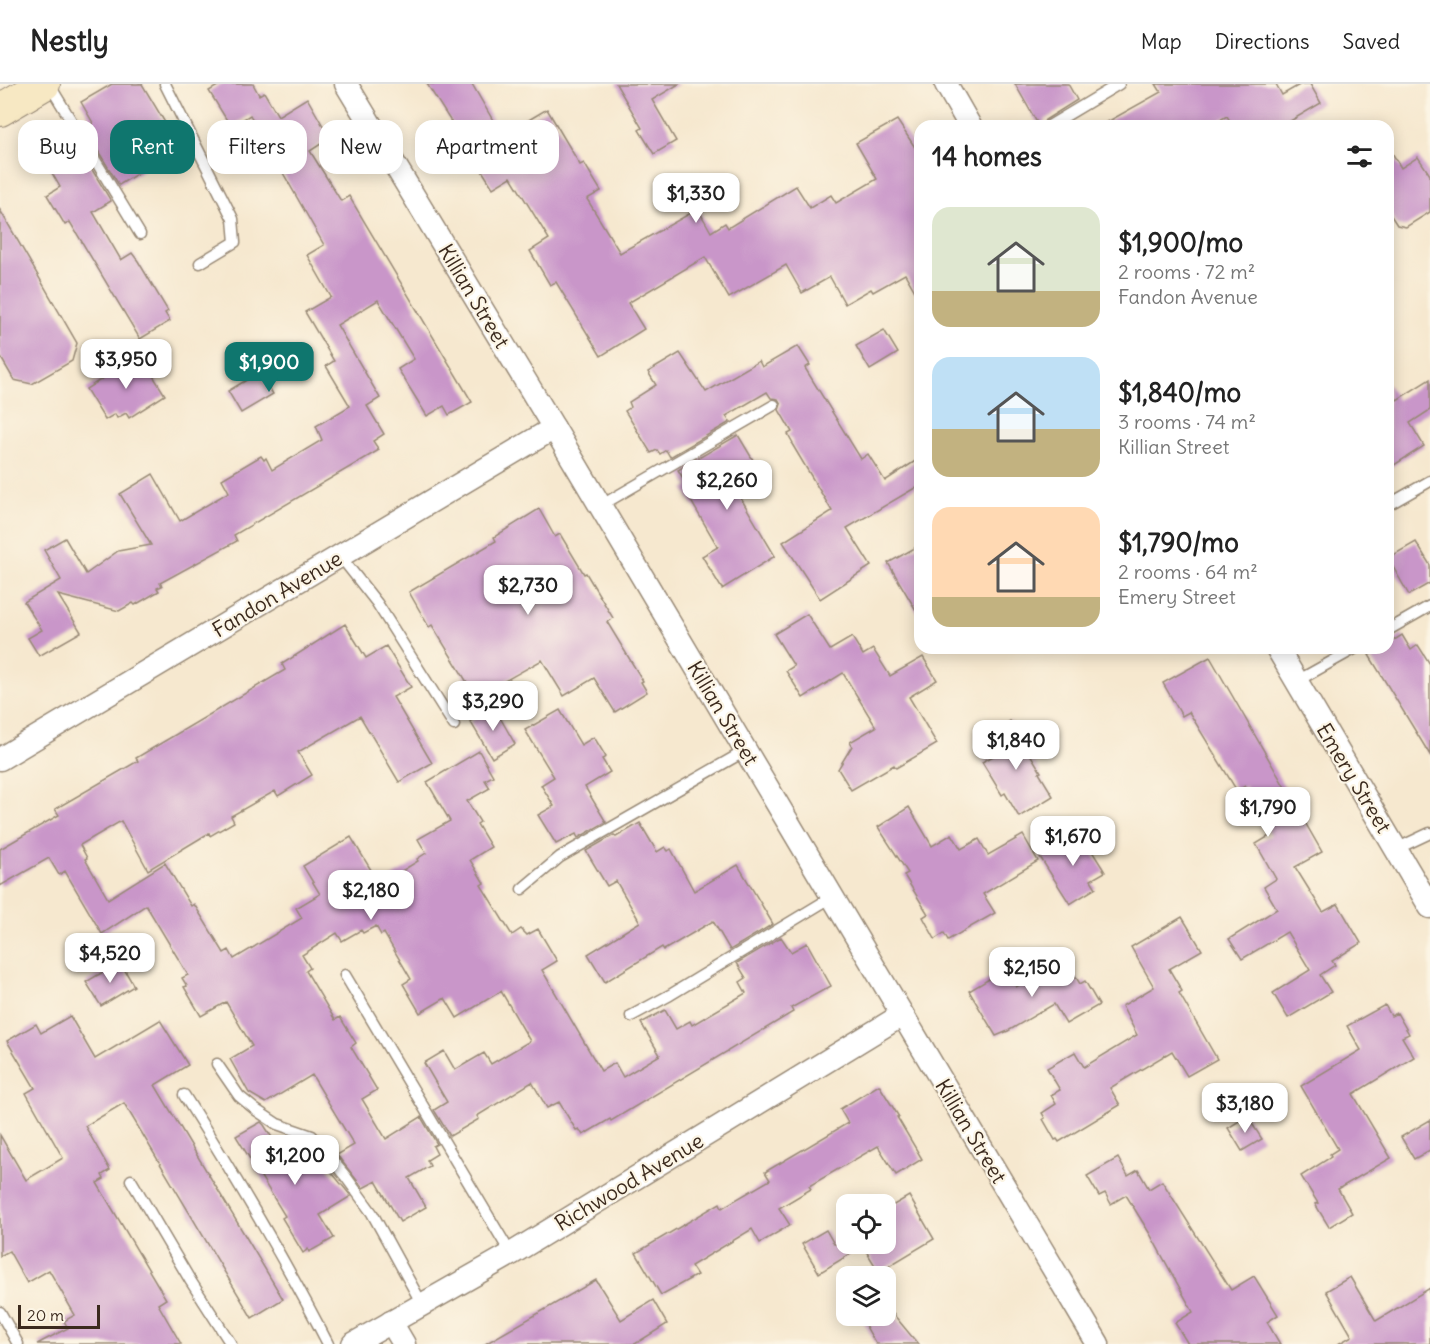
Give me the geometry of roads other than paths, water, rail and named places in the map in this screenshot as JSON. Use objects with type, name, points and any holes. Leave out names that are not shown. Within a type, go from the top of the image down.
[{"type":"main road","points":[[0,110],[44,84]]},
{"type":"street","name":"Killian Street","points":[[346,84],[554,428],[1098,1344]]},
{"type":"street","points":[[946,84],[967,120]]},
{"type":"street","name":"Fandon Avenue","points":[[0,759],[554,428]]},
{"type":"street","name":"Emery Street","points":[[1281,654],[1430,907]]},
{"type":"street","name":"Richwood Avenue","points":[[353,1344],[511,1254],[902,1015]]},
{"type":"street","points":[[391,1322],[404,1344]]},
{"type":"lane","points":[[49,84],[140,234]]},
{"type":"lane","points":[[165,84],[233,219],[235,243],[200,263]]},
{"type":"lane","points":[[1059,120],[1119,84]]},
{"type":"lane","points":[[600,506],[774,405]]},
{"type":"lane","points":[[1394,502],[1430,481]]},
{"type":"lane","points":[[340,556],[377,603],[454,725]]},
{"type":"lane","points":[[1394,627],[1430,606]]},
{"type":"lane","points":[[1297,681],[1345,654]]},
{"type":"lane","points":[[522,889],[560,857],[745,751]]},
{"type":"lane","points":[[1396,849],[1430,833]]},
{"type":"lane","points":[[631,1016],[832,897]]},
{"type":"lane","points":[[345,975],[511,1254]]},
{"type":"lane","points":[[217,1064],[239,1096],[256,1110],[277,1124],[312,1136],[346,1177],[372,1214],[422,1304]]},
{"type":"lane","points":[[184,1095],[248,1196],[298,1284],[328,1344]]},
{"type":"lane","points":[[131,1180],[231,1344]]},
{"type":"lane","points":[[0,1312],[18,1344]]}]
